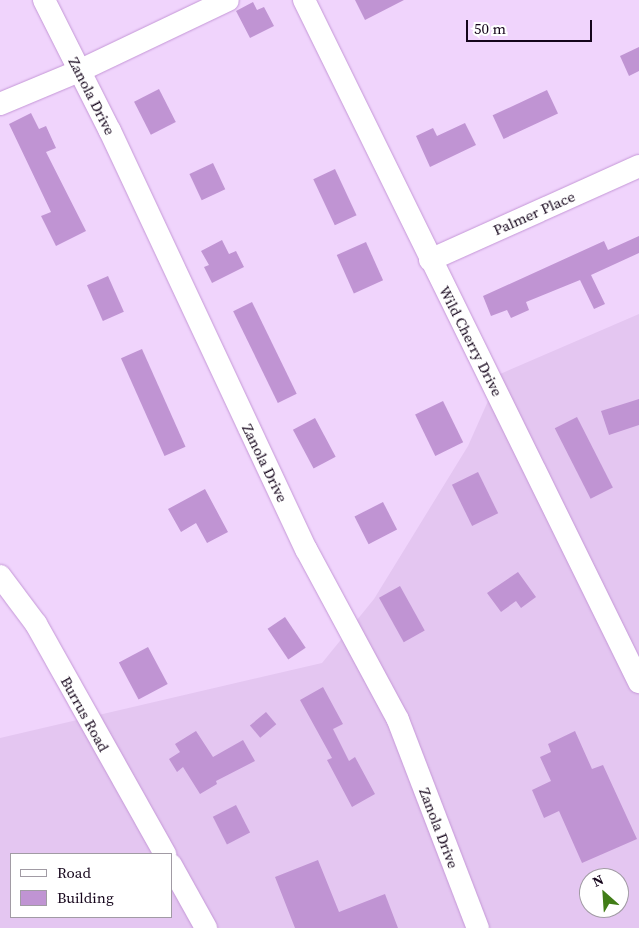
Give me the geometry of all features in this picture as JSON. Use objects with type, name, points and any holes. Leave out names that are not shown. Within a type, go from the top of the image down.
[{"type":"street","name":"Zanola Drive","points":[[44,0],[110,131],[306,549],[398,720],[478,928]]},
{"type":"street","points":[[0,104],[79,71],[228,0]]},
{"type":"street","name":"Wild Cherry Drive","points":[[304,0],[430,260],[639,682]]},
{"type":"street","name":"Palmer Place","points":[[430,260],[639,166]]},
{"type":"street","name":"Burrus Road","points":[[0,576],[36,624],[164,853]]},
{"type":"street","points":[[172,867],[206,928]]},
{"type":"shaded area","points":[[639,314],[639,928],[0,928],[0,738],[322,663],[374,599],[468,446],[500,374]]},
{"type":"building","points":[[355,0],[404,0],[365,20]]},
{"type":"building","points":[[253,2],[257,10],[264,7],[274,26],[250,38],[236,11]]},
{"type":"building","points":[[639,47],[639,71],[629,76],[620,56]]},
{"type":"building","points":[[159,89],[176,122],[151,135],[134,102]]},
{"type":"building","points":[[547,90],[558,114],[504,139],[493,115]]},
{"type":"building","points":[[31,113],[39,129],[46,126],[56,148],[46,152],[86,231],[56,246],[41,216],[51,212],[9,124]]},
{"type":"building","points":[[465,123],[476,145],[430,167],[416,136],[433,128],[437,136]]},
{"type":"building","points":[[213,163],[225,189],[202,200],[189,174]]},
{"type":"building","points":[[335,169],[357,215],[335,225],[313,179]]},
{"type":"building","points":[[639,236],[639,253],[591,275],[605,304],[594,309],[580,280],[526,302],[529,310],[511,318],[507,310],[491,316],[483,296],[604,241],[608,250]]},
{"type":"building","points":[[222,240],[229,254],[236,251],[244,267],[212,283],[204,267],[209,265],[201,251]]},
{"type":"building","points":[[366,242],[383,280],[354,293],[337,255]]},
{"type":"building","points":[[108,276],[124,312],[103,321],[87,285]]},
{"type":"building","points":[[252,302],[297,394],[278,403],[233,311]]},
{"type":"building","points":[[142,349],[186,447],[165,456],[121,358]]},
{"type":"building","points":[[639,399],[639,425],[609,435],[601,411]]},
{"type":"building","points":[[443,401],[463,442],[435,456],[415,415]]},
{"type":"building","points":[[577,417],[613,487],[591,499],[555,428]]},
{"type":"building","points":[[315,418],[336,457],[314,469],[293,430]]},
{"type":"building","points":[[478,472],[498,513],[472,526],[452,485]]},
{"type":"building","points":[[205,489],[228,532],[207,543],[196,523],[181,532],[168,509]]},
{"type":"building","points":[[383,502],[397,530],[369,544],[354,517]]},
{"type":"building","points":[[518,572],[536,597],[521,608],[516,601],[501,612],[487,593]]},
{"type":"building","points":[[400,586],[425,631],[404,642],[379,598]]},
{"type":"building","points":[[285,617],[306,648],[288,659],[268,629]]},
{"type":"building","points":[[148,647],[168,684],[139,700],[119,662]]},
{"type":"building","points":[[323,687],[343,724],[333,729],[349,761],[355,757],[375,794],[352,807],[327,760],[332,758],[300,700]]},
{"type":"building","points":[[266,712],[276,724],[260,738],[250,725]]},
{"type":"building","points":[[196,731],[213,757],[243,740],[255,761],[216,781],[217,784],[200,794],[183,767],[177,772],[169,759],[180,752],[175,744]]},
{"type":"building","points":[[575,731],[592,769],[603,765],[637,839],[582,863],[559,811],[544,818],[532,790],[551,781],[540,757],[551,752],[548,744]]},
{"type":"building","points":[[236,805],[250,833],[227,844],[213,817]]},
{"type":"building","points":[[318,860],[339,912],[385,894],[398,928],[295,928],[275,877]]}]
